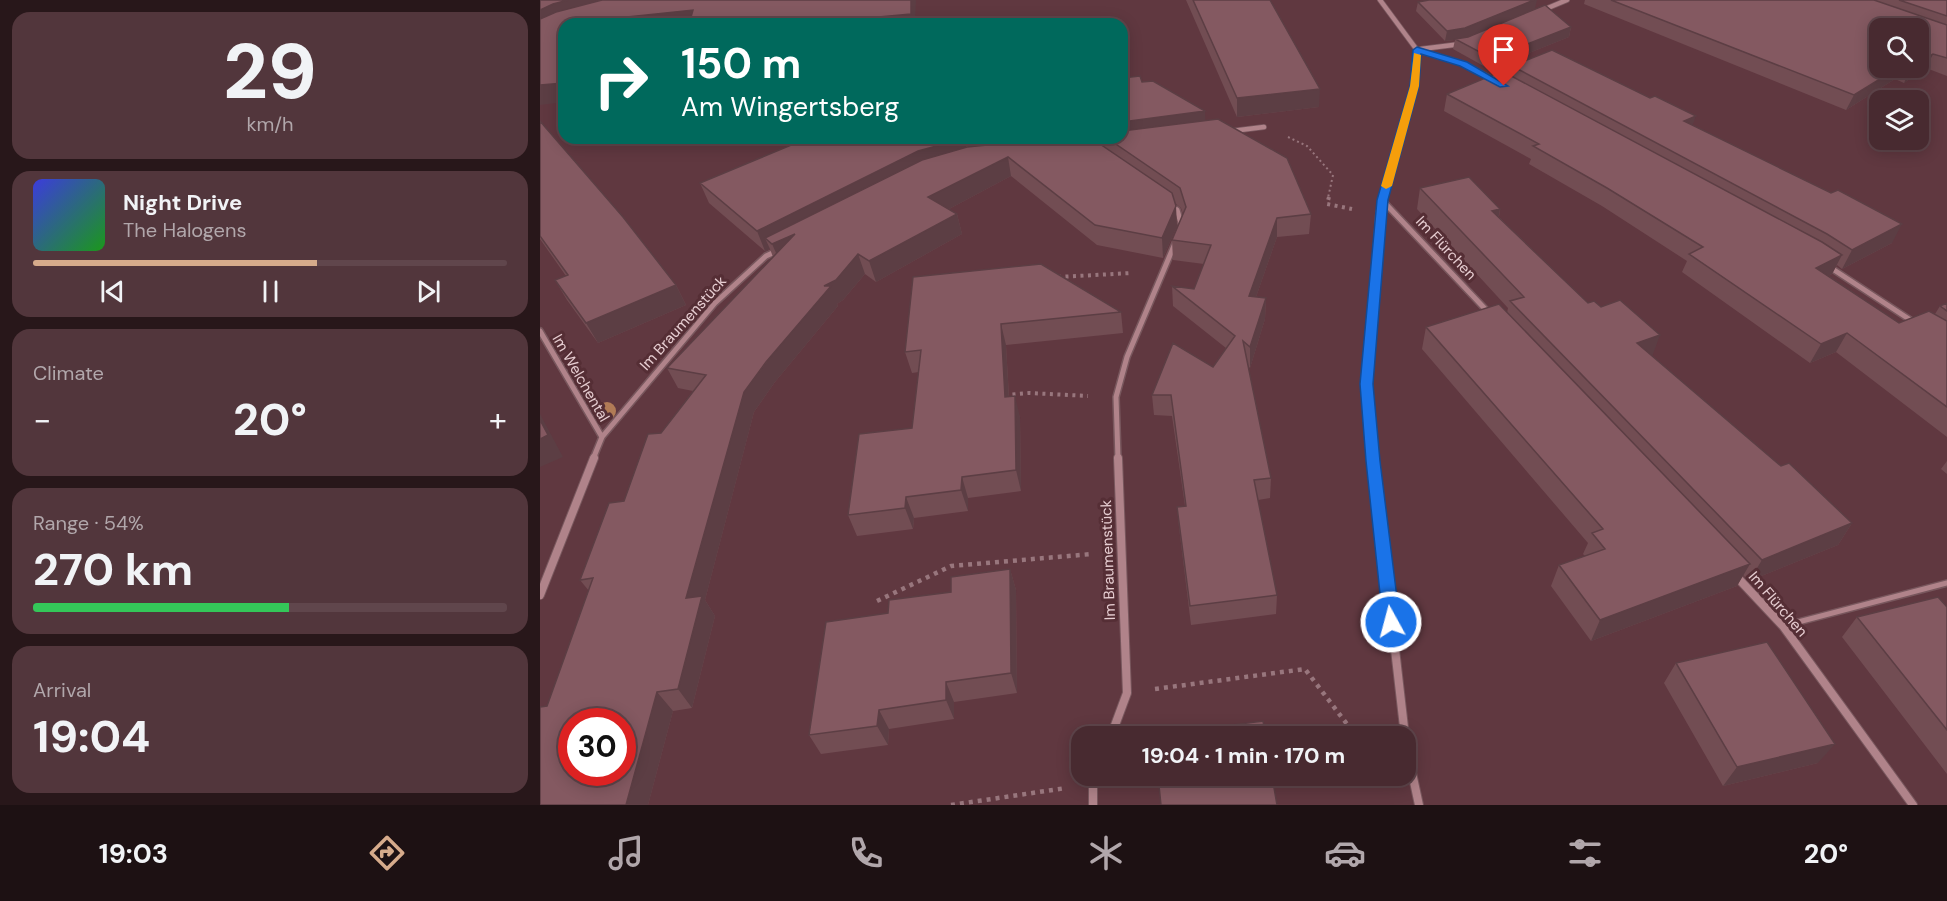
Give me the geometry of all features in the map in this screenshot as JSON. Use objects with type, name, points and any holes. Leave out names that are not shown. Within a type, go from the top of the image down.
[{"type":"street","points":[[1380,0],[1417,50],[1464,64],[1504,86]]},
{"type":"street","points":[[1536,13],[1567,0]]},
{"type":"street","points":[[1417,50],[1465,43]]},
{"type":"street","points":[[1404,726],[1373,461],[1367,384],[1382,200],[1415,86],[1417,50]]},
{"type":"street","points":[[1230,132],[1264,127]]},
{"type":"street","name":"Im Flürchen","points":[[1382,200],[1497,321]]},
{"type":"street","name":"Im Braumenstück","points":[[1115,726],[1127,693],[1116,397],[1127,357],[1182,226],[1177,210],[1167,203]]},
{"type":"street","name":"Im Braumenstück","points":[[540,595],[602,437],[715,303],[766,256],[787,245]]},
{"type":"street","points":[[1824,263],[1919,325]]},
{"type":"street","name":"Im Welchental","points":[[540,331],[602,437]]},
{"type":"street","name":"Im Flürchen","points":[[1734,573],[1783,626],[1913,805]]},
{"type":"street","points":[[1093,805],[1094,786]]},
{"type":"street","points":[[1415,786],[1419,805]]},
{"type":"lane","points":[[1783,626],[1947,583]]},
{"type":"path","points":[[1307,146],[1333,175],[1327,204]]},
{"type":"path","points":[[1050,277],[1163,271]]},
{"type":"path","points":[[996,396],[1029,393],[1116,397]]},
{"type":"path","points":[[877,601],[951,566],[1121,552]]},
{"type":"path","points":[[1127,693],[1305,669],[1348,726]]},
{"type":"path","points":[[951,805],[1071,784]]},
{"type":"building","points":[[540,0],[568,0],[540,10]]},
{"type":"building","points":[[602,0],[911,0],[911,14],[868,18],[691,18],[693,10],[618,18],[558,18],[558,84],[540,85],[540,19],[556,12]]},
{"type":"building","points":[[1193,0],[1270,0],[1320,89],[1237,98]]},
{"type":"building","points":[[1429,0],[1534,0],[1465,28],[1447,31],[1418,2]]},
{"type":"building","points":[[1611,0],[1874,0],[1927,18],[1869,18],[1869,78],[1882,78],[1854,95]]},
{"type":"building","points":[[1899,0],[1947,0],[1947,16]]},
{"type":"building","points":[[1545,5],[1571,27],[1491,58],[1455,39],[1468,37]]},
{"type":"building","points":[[1929,19],[1947,25],[1947,58],[1933,54],[1929,56]]},
{"type":"building","points":[[1552,50],[1650,98],[1655,96],[1696,116],[1684,121],[1831,193],[1838,190],[1902,224],[1852,250],[1827,234],[1512,66]]},
{"type":"building","points":[[1502,71],[1822,242],[1842,255],[1816,268],[1899,323],[1929,311],[1947,321],[1947,407],[1847,333],[1821,344],[1689,254],[1703,247],[1533,146],[1539,144],[1447,94]]},
{"type":"building","points":[[1140,76],[1142,82],[1153,81],[1205,111],[1128,121],[1128,77]]},
{"type":"building","points":[[1218,119],[1287,158],[1311,214],[1277,218],[1249,296],[1266,298],[1250,347],[1243,341],[1271,478],[1254,480],[1277,595],[1190,606],[1177,507],[1186,506],[1171,395],[1152,395],[1173,343],[1213,367],[1235,336],[1172,286],[1194,289],[1211,245],[1172,240],[1186,207],[1180,188],[1116,144],[1128,144],[1128,130]]},
{"type":"building","points":[[540,121],[623,217],[676,285],[586,323],[555,280],[568,275],[540,236]]},
{"type":"building","points":[[794,144],[944,144],[918,151],[757,231],[700,183]]},
{"type":"building","points":[[998,144],[1100,144],[1172,193],[1176,206],[1162,238],[1095,225],[1008,157],[928,197],[957,214],[869,261],[858,254],[836,280],[824,286],[831,286],[766,362],[744,392],[686,598],[702,596],[678,689],[657,692],[636,769],[636,708],[558,708],[558,786],[631,786],[626,805],[540,805],[540,707],[547,706],[593,578],[580,580],[609,503],[624,501],[648,434],[661,433],[706,375],[667,368],[795,234],[772,244],[765,238],[922,160],[967,147]]},
{"type":"building","points":[[1469,177],[1500,209],[1492,211],[1588,303],[1594,301],[1601,307],[1620,300],[1660,335],[1637,343],[1781,466],[1789,463],[1852,523],[1762,560],[1510,301],[1524,297],[1420,188]]},
{"type":"building","points":[[1041,264],[1121,312],[1001,324],[1005,397],[1015,396],[1016,470],[962,477],[961,490],[906,497],[905,508],[848,515],[859,434],[912,428],[921,350],[905,352],[913,277]]},
{"type":"building","points":[[1947,303],[1947,311],[1940,306]]},
{"type":"building","points":[[1499,304],[1750,564],[1600,620],[1559,565],[1605,549],[1592,533],[1603,529],[1426,327]]},
{"type":"building","points":[[540,420],[548,435],[540,439]]},
{"type":"building","points":[[1010,569],[1011,673],[946,682],[946,700],[879,710],[877,726],[809,735],[826,622],[888,613],[889,600],[951,592],[951,577]]},
{"type":"building","points":[[1938,597],[1947,607],[1947,730],[1857,617]]},
{"type":"building","points":[[1767,642],[1835,744],[1737,767],[1676,663]]},
{"type":"building","points":[[1263,721],[1264,726],[1224,726]]},
{"type":"building","points":[[1159,786],[1274,786],[1277,805],[1161,805]]},
{"type":"slow traffic","points":[[1386,186],[1415,86],[1417,55]]},
{"type":"route","points":[[1391,622],[1367,384],[1382,200],[1415,86],[1417,50],[1464,64],[1504,86]]}]
